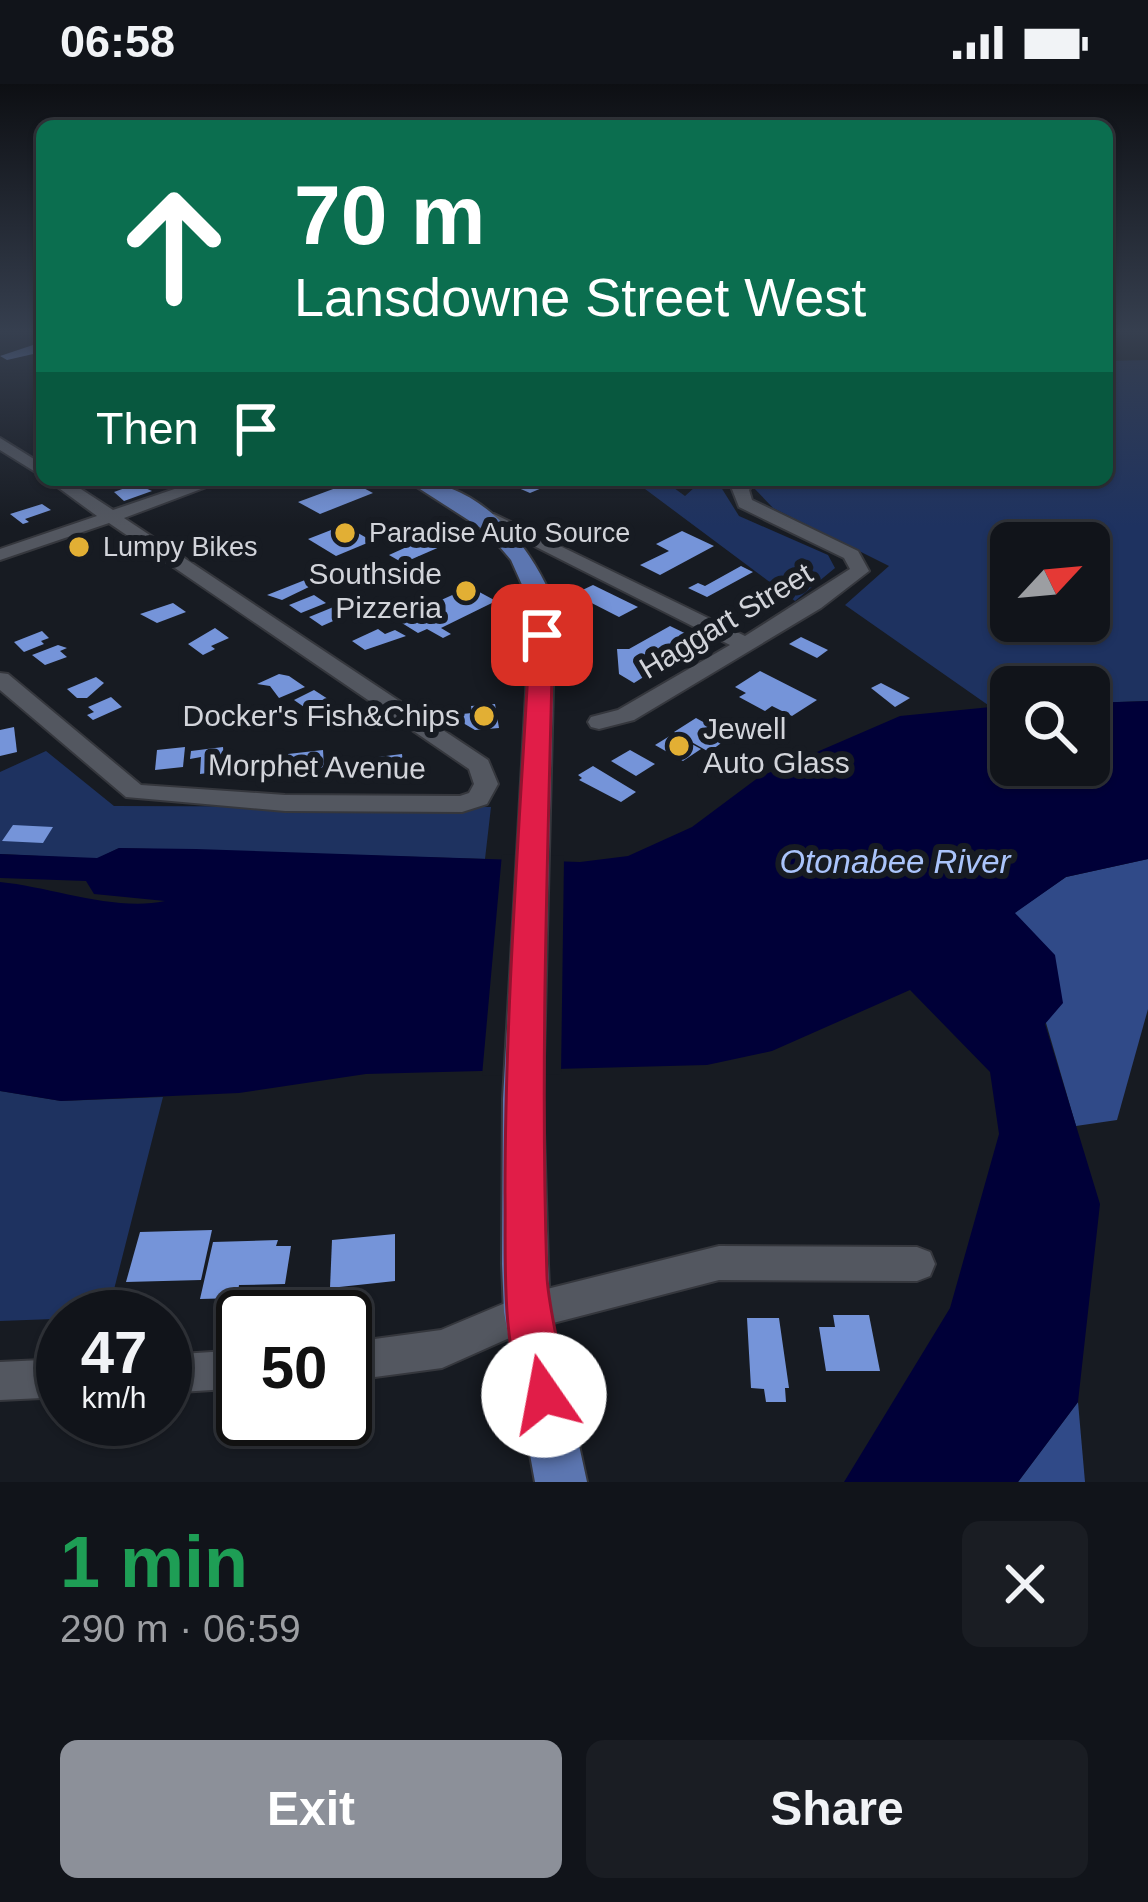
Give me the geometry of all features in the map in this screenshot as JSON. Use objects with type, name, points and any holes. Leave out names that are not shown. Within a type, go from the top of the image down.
[{"type":"main road","points":[[427,486],[488,518],[530,567],[543,605],[523,1100],[527,1312],[561,1482]]},
{"type":"street","points":[[0,443],[36,467]]},
{"type":"street","points":[[65,486],[111,517]]},
{"type":"street","points":[[0,555],[200,486]]},
{"type":"street","name":"Haggart Street","points":[[599,722],[626,715],[852,580],[860,565],[852,555],[752,509],[740,494],[745,486]]},
{"type":"street","name":"Morphet Avenue","points":[[12,705],[135,792],[462,804],[478,798],[486,784],[480,765],[111,517]]},
{"type":"street","points":[[488,518],[744,644]]},
{"type":"street","points":[[530,567],[581,562]]},
{"type":"street","points":[[0,679],[12,705]]},
{"type":"street","points":[[372,1358],[442,1349],[527,1312],[719,1263],[917,1264]]},
{"type":"street","points":[[0,1381],[36,1379]]},
{"type":"shaded area","points":[[1113,395],[1148,395],[1148,701],[1110,702],[1110,666],[990,666],[988,705],[845,605],[889,566],[773,508],[754,488],[1113,486]]},
{"type":"shaded area","points":[[641,486],[671,486],[685,496],[694,486],[720,486],[739,516],[828,555],[835,568],[795,601]]},
{"type":"shaded area","points":[[46,751],[114,806],[491,807],[485,859],[119,848],[97,859],[0,854],[0,772]]},
{"type":"shaded area","points":[[1148,859],[1148,1009],[1117,1120],[1076,1126],[1014,913],[1066,877]]},
{"type":"shaded area","points":[[0,1091],[61,1101],[163,1097],[114,1290],[36,1290],[36,1320],[0,1321]]},
{"type":"shaded area","points":[[1078,1402],[1085,1482],[1018,1482]]},
{"type":"water","name":"Otonabee River","points":[[1148,701],[1148,859],[1066,877],[1015,913],[1055,955],[1063,1003],[1045,1024],[1100,1204],[1078,1402],[1018,1482],[844,1482],[950,1308],[999,1134],[990,1072],[910,990],[772,1051],[707,1065],[366,1074],[239,1093],[61,1101],[0,1091],[0,882],[105,901],[165,901],[94,894],[86,881],[0,878],[0,854],[97,858],[119,848],[580,862],[628,856],[692,827],[759,777],[900,716],[990,707],[990,786],[1110,786],[1110,702]]},
{"type":"pier","points":[[502,854],[564,856],[561,1074],[482,1076]]},
{"type":"building","points":[[130,486],[152,491],[124,501],[114,492]]},
{"type":"building","points":[[341,486],[360,486],[373,493],[320,514],[298,502]]},
{"type":"building","points":[[514,486],[547,486],[530,493]]},
{"type":"building","points":[[42,504],[51,510],[23,524],[10,514]]},
{"type":"building","points":[[344,525],[372,541],[336,556],[308,539]]},
{"type":"building","points":[[442,531],[458,539],[403,563],[389,555]]},
{"type":"building","points":[[682,531],[714,546],[660,575],[640,565],[669,551],[656,544]]},
{"type":"building","points":[[741,566],[753,572],[707,597],[688,588],[698,583],[705,586]]},
{"type":"building","points":[[305,580],[313,585],[282,600],[267,595]]},
{"type":"building","points":[[593,585],[638,607],[619,617],[574,594]]},
{"type":"building","points":[[470,587],[496,601],[441,628],[451,634],[443,638],[427,629],[418,633],[397,620]]},
{"type":"building","points":[[314,595],[326,603],[301,613],[289,605]]},
{"type":"building","points":[[173,603],[186,612],[157,623],[140,614]]},
{"type":"building","points":[[336,606],[349,614],[322,626],[309,617]]},
{"type":"building","points":[[670,626],[701,641],[634,683],[619,674],[617,649],[629,649]]},
{"type":"building","points":[[215,628],[229,638],[211,646],[215,649],[203,655],[188,644]]},
{"type":"building","points":[[378,629],[406,636],[365,650],[352,641]]},
{"type":"building","points":[[42,631],[49,638],[41,641],[44,644],[24,652],[14,642]]},
{"type":"building","points":[[801,637],[828,650],[817,658],[789,644]]},
{"type":"building","points":[[58,645],[67,648],[60,651],[67,657],[45,665],[32,655]]},
{"type":"building","points":[[760,671],[817,700],[792,716],[772,706],[765,711],[739,697],[746,693],[735,687]]},
{"type":"building","points":[[279,674],[305,687],[279,698],[270,686],[257,684]]},
{"type":"building","points":[[96,677],[104,683],[87,698],[77,698],[67,689]]},
{"type":"building","points":[[881,683],[910,698],[895,707],[871,688]]},
{"type":"building","points":[[314,690],[328,699],[307,709],[294,700]]},
{"type":"building","points":[[111,697],[122,707],[93,720],[87,715],[94,712],[88,707]]},
{"type":"building","points":[[495,704],[499,728],[475,730],[463,723],[462,714],[472,713],[471,706]]},
{"type":"building","points":[[696,718],[714,728],[708,732],[724,741],[709,752],[674,732]]},
{"type":"building","points":[[14,727],[17,752],[0,756],[0,730]]},
{"type":"building","points":[[673,734],[701,749],[683,761],[655,745]]},
{"type":"building","points":[[185,747],[183,767],[155,770],[157,750]]},
{"type":"building","points":[[223,747],[224,759],[230,758],[224,771],[200,774],[201,757],[190,759],[191,751]]},
{"type":"building","points":[[323,750],[324,767],[289,776],[288,754]]},
{"type":"building","points":[[630,750],[655,764],[636,776],[611,761]]},
{"type":"building","points":[[402,754],[403,763],[413,762],[415,775],[381,779],[378,757]]},
{"type":"building","points":[[273,755],[273,769],[244,772],[244,758]]},
{"type":"building","points":[[362,759],[364,776],[341,779],[339,762]]},
{"type":"building","points":[[593,766],[636,792],[621,802],[579,780],[578,775]]},
{"type":"building","points":[[13,825],[53,827],[43,843],[2,841]]},
{"type":"building","points":[[212,1230],[201,1280],[126,1282],[140,1232]]},
{"type":"building","points":[[395,1234],[395,1281],[330,1288],[332,1240]]},
{"type":"building","points":[[278,1240],[276,1246],[291,1246],[285,1284],[239,1285],[238,1290],[216,1290],[216,1299],[200,1299],[213,1242]]},
{"type":"building","points":[[833,1315],[869,1315],[880,1371],[826,1371],[819,1327],[835,1327]]},
{"type":"building","points":[[747,1318],[779,1318],[789,1388],[785,1388],[786,1402],[766,1402],[764,1389],[751,1388]]},
{"type":"place","name":"Paradise Auto Source","points":[[345,533]]},
{"type":"place","name":"Lumpy Bikes","points":[[79,547]]},
{"type":"place","name":"Southside Pizzeria","points":[[466,591]]},
{"type":"place","name":"Docker's Fish&Chips","points":[[484,716]]},
{"type":"place","name":"Jewell Auto Glass","points":[[679,746]]},
{"type":"route","points":[[542,635],[523,1100],[527,1312],[544,1395]]}]
